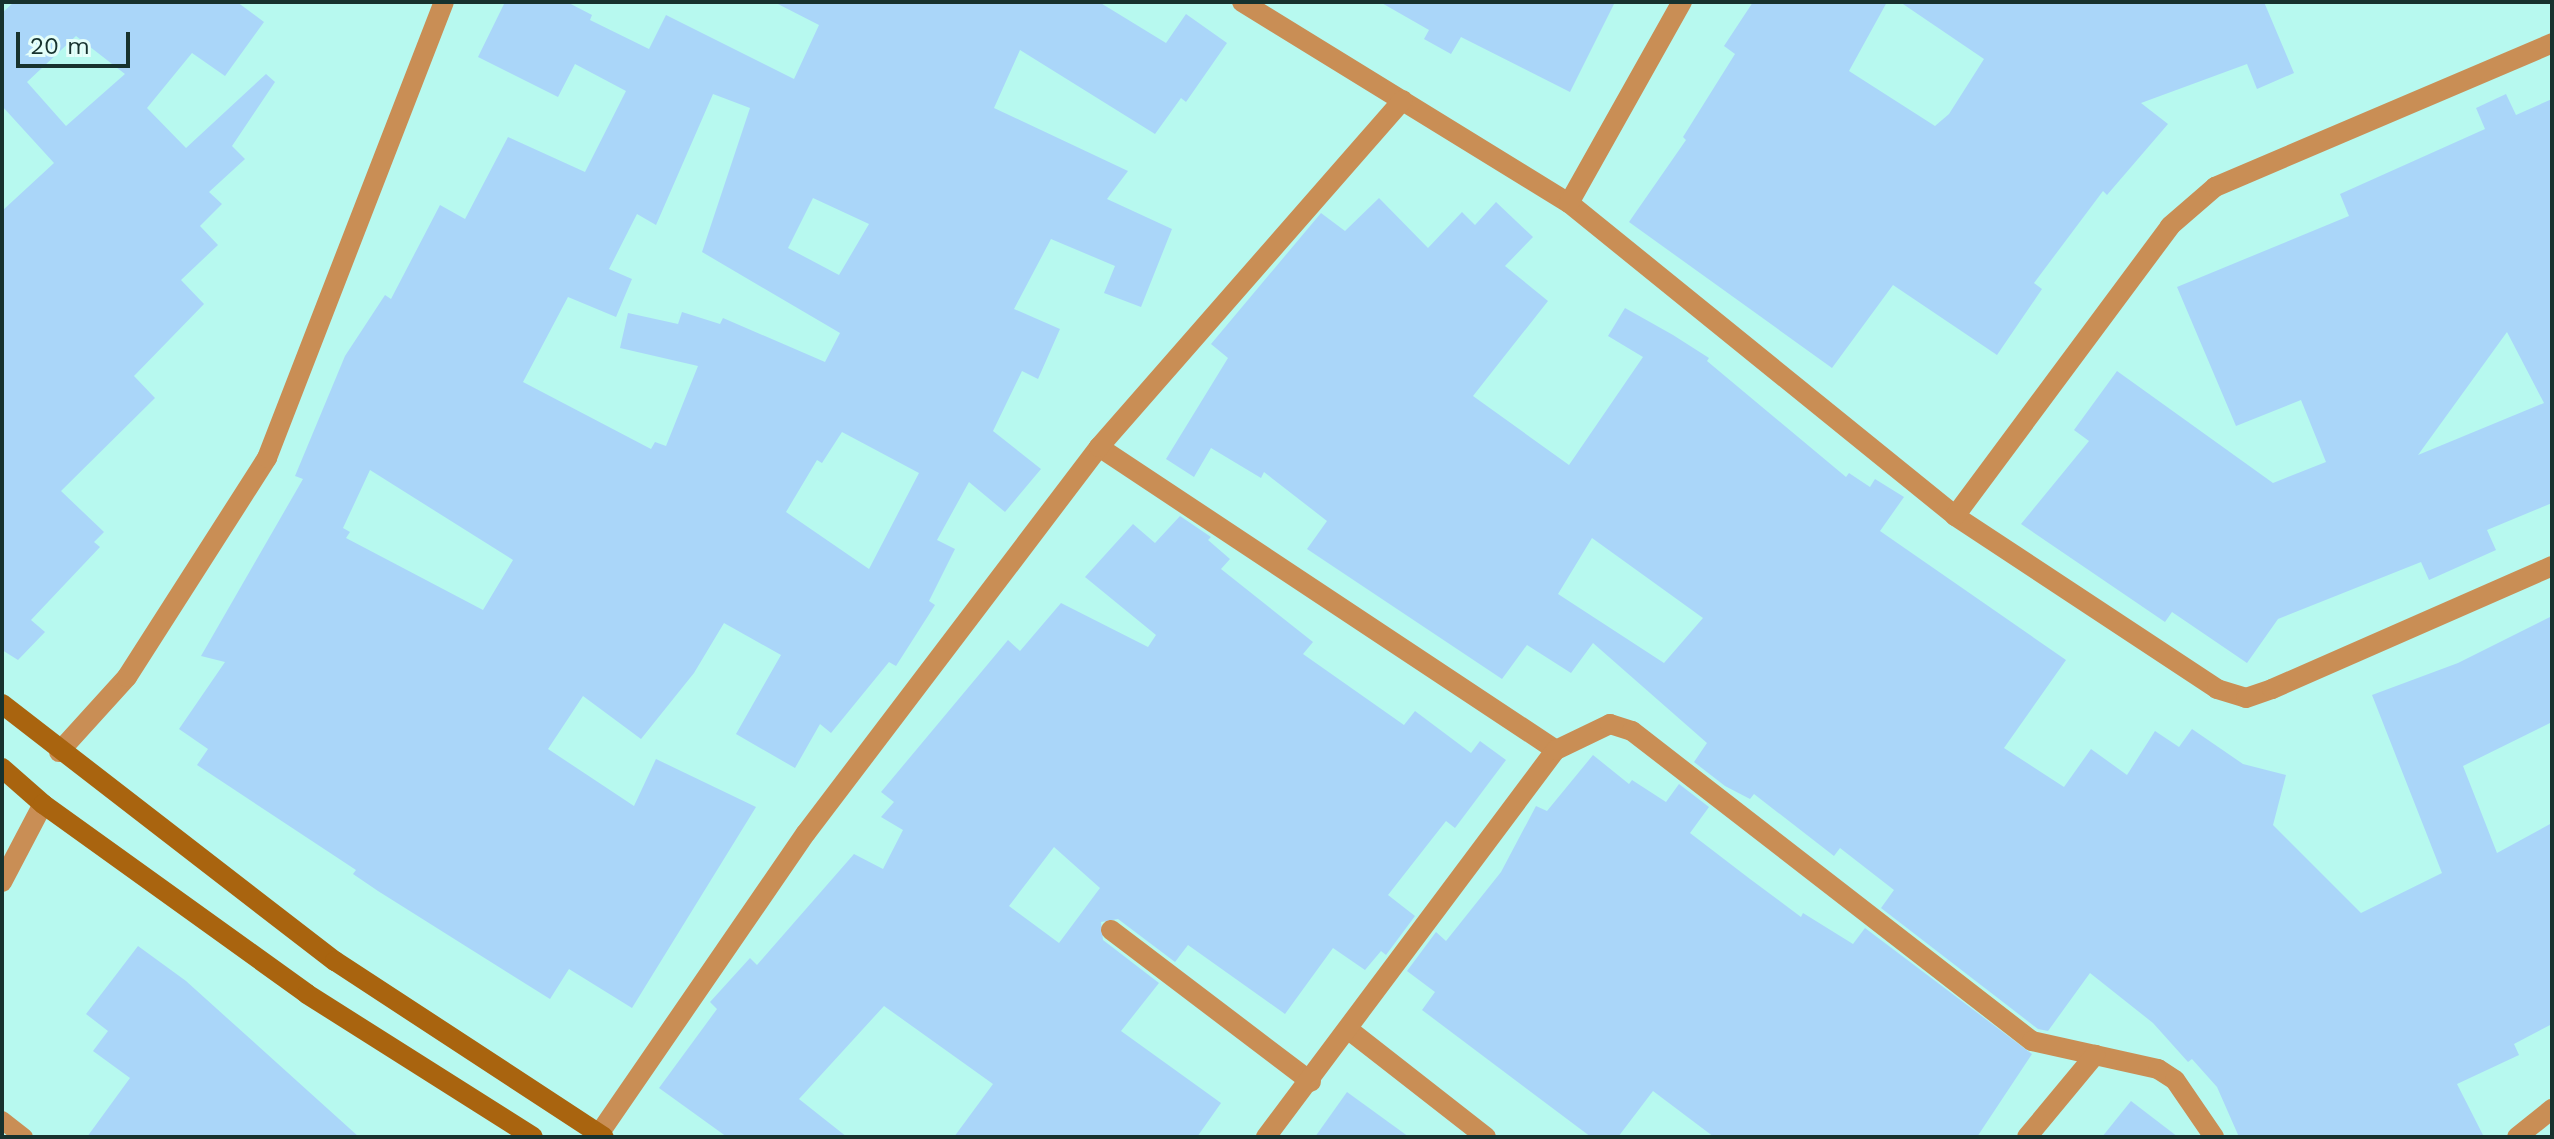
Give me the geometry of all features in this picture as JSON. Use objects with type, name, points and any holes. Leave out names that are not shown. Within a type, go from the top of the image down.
[{"type":"main road","points":[[2,704],[59,752],[335,961],[601,1136]]},
{"type":"main road","points":[[2,768],[43,804],[307,994],[533,1137]]},
{"type":"street","points":[[59,752],[127,677],[267,458],[444,2]]},
{"type":"street","points":[[1242,2],[1569,203],[1955,516],[2217,689],[2246,698],[2552,566]]},
{"type":"street","points":[[1569,203],[1682,2]]},
{"type":"street","points":[[1955,516],[2170,226],[2215,187],[2552,43]]},
{"type":"street","points":[[601,1136],[806,833],[1099,447],[1403,100]]},
{"type":"street","points":[[1099,447],[1556,750]]},
{"type":"street","points":[[1266,1137],[1311,1082],[1556,750],[1610,724],[1632,731],[2012,1028],[2054,1050],[2095,1055],[2158,1069],[2175,1080],[2214,1137]]},
{"type":"street","points":[[2,882],[43,804]]},
{"type":"street","points":[[1111,930],[1311,1082]]},
{"type":"street","points":[[1349,1030],[1486,1137]]},
{"type":"street","points":[[2027,1137],[2095,1055]]},
{"type":"street","points":[[2528,1133],[2552,1109]]},
{"type":"lane","points":[[2,1120],[24,1137]]},
{"type":"building","points":[[14,2],[237,2],[264,22],[225,76],[192,53],[147,108],[186,148],[266,74],[275,82],[232,146],[245,159],[209,192],[222,204],[200,226],[218,245],[181,280],[204,304],[134,376],[155,398],[61,491],[104,532],[94,542],[100,547],[31,620],[45,632],[18,660],[2,650],[2,211],[54,163],[2,106],[2,13]],"holes":[[[76,36],[125,74],[66,126],[27,82]]]},
{"type":"building","points":[[505,2],[567,2],[592,15],[590,20],[649,49],[666,15],[794,79],[819,25],[774,2],[1099,2],[1166,43],[1186,14],[1227,43],[1186,102],[1181,98],[1155,134],[1020,50],[994,108],[1128,171],[1107,199],[1172,229],[1141,307],[1104,293],[1115,266],[1051,239],[1014,309],[1060,329],[1038,379],[1022,371],[993,431],[1041,469],[1005,512],[969,482],[937,540],[955,549],[929,601],[935,605],[896,666],[889,662],[831,733],[820,724],[795,768],[736,734],[781,655],[724,623],[694,673],[641,739],[583,696],[548,749],[634,806],[656,759],[756,807],[632,1008],[569,969],[550,999],[378,891],[353,874],[356,870],[197,765],[208,749],[179,729],[225,662],[201,656],[303,479],[295,476],[345,356],[385,295],[391,299],[440,205],[465,219],[508,137],[585,172],[626,91],[575,64],[558,97],[478,57]],"holes":[[[713,94],[750,108],[702,252],[840,333],[825,362],[723,318],[720,324],[682,312],[678,324],[628,313],[620,348],[698,366],[666,446],[655,442],[651,449],[523,382],[568,297],[616,317],[632,279],[609,269],[637,214],[656,225]],[[813,198],[869,224],[839,275],[788,248]],[[842,432],[919,473],[869,569],[786,512],[817,460],[822,463]],[[370,470],[513,560],[483,610],[346,538],[350,532],[343,528]]]},
{"type":"building","points":[[1380,2],[1615,2],[1570,92],[1461,37],[1451,54],[1424,39],[1429,30]]},
{"type":"building","points":[[1753,2],[1887,2],[1849,71],[1935,126],[1949,114],[1984,59],[1900,2],[2264,2],[2294,73],[2257,89],[2247,64],[2141,103],[2168,124],[2107,195],[2103,191],[2034,283],[2042,289],[1997,355],[1893,285],[1832,368],[1629,222],[1686,140],[1683,137],[1735,54],[1724,46]]},
{"type":"building","points":[[2506,94],[2516,115],[2552,99],[2552,503],[2487,530],[2496,550],[2429,580],[2421,562],[2278,619],[2247,663],[2172,612],[2165,622],[2021,524],[2089,441],[2074,430],[2117,371],[2273,483],[2326,462],[2301,400],[2236,426],[2177,287],[2349,216],[2340,194],[2485,129],[2476,108]],"holes":[[[2507,332],[2544,403],[2418,455]]]},
{"type":"building","points":[[1379,198],[1428,248],[1462,212],[1475,225],[1496,202],[1533,237],[1505,266],[1548,301],[1473,396],[1569,465],[1643,357],[1608,336],[1625,308],[1673,335],[1709,358],[1707,361],[1846,477],[1849,473],[1870,487],[1875,479],[1904,497],[1880,531],[2066,660],[2004,748],[2064,787],[2091,749],[2127,775],[2155,731],[2179,747],[2192,729],[2243,764],[2286,775],[2273,825],[2361,913],[2442,873],[2372,695],[2458,663],[2552,616],[2552,722],[2463,766],[2497,853],[2552,823],[2552,1024],[2514,1044],[2519,1055],[2457,1084],[2484,1137],[2239,1137],[2217,1087],[2192,1059],[2188,1062],[2153,1023],[2090,973],[2048,1031],[2038,1029],[1881,908],[1894,890],[1840,848],[1834,856],[1754,794],[1750,799],[1725,786],[1694,762],[1707,743],[1593,643],[1571,673],[1527,645],[1502,679],[1307,549],[1327,521],[1264,472],[1261,478],[1211,448],[1194,477],[1166,459],[1228,358],[1211,344],[1321,213],[1345,231]],"holes":[[[1592,538],[1703,618],[1664,663],[1558,594]]]},
{"type":"building","points":[[1180,516],[1211,537],[1208,540],[1230,559],[1221,569],[1313,642],[1303,654],[1404,725],[1415,711],[1471,753],[1480,741],[1506,760],[1455,828],[1446,821],[1388,895],[1415,916],[1386,955],[1381,951],[1365,970],[1333,948],[1285,1014],[1188,945],[1175,962],[1118,919],[1101,922],[1103,940],[1159,983],[1121,1031],[1221,1103],[1197,1137],[954,1137],[993,1084],[884,1006],[799,1099],[847,1137],[727,1137],[659,1088],[717,1009],[710,1002],[750,958],[757,965],[854,854],[883,869],[903,830],[881,817],[894,802],[881,792],[1008,640],[1020,651],[1061,603],[1148,647],[1156,635],[1085,577],[1133,524],[1155,543]],"holes":[[[1054,847],[1100,888],[1059,943],[1009,906]]]},
{"type":"building","points":[[1593,755],[1629,784],[1632,780],[1666,802],[1679,784],[1709,807],[1690,833],[1750,879],[1801,917],[1803,913],[1853,944],[1865,928],[2032,1054],[1977,1137],[1714,1137],[1653,1091],[1618,1137],[1591,1137],[1422,1010],[1435,992],[1407,971],[1436,932],[1446,941],[1501,872],[1536,806],[1547,811]]},
{"type":"building","points":[[138,946],[186,981],[359,1137],[87,1137],[130,1078],[93,1051],[108,1031],[86,1014]]},
{"type":"building","points":[[1347,1092],[1409,1137],[1315,1137]]},
{"type":"building","points":[[2131,1101],[2178,1137],[2102,1137]]}]
